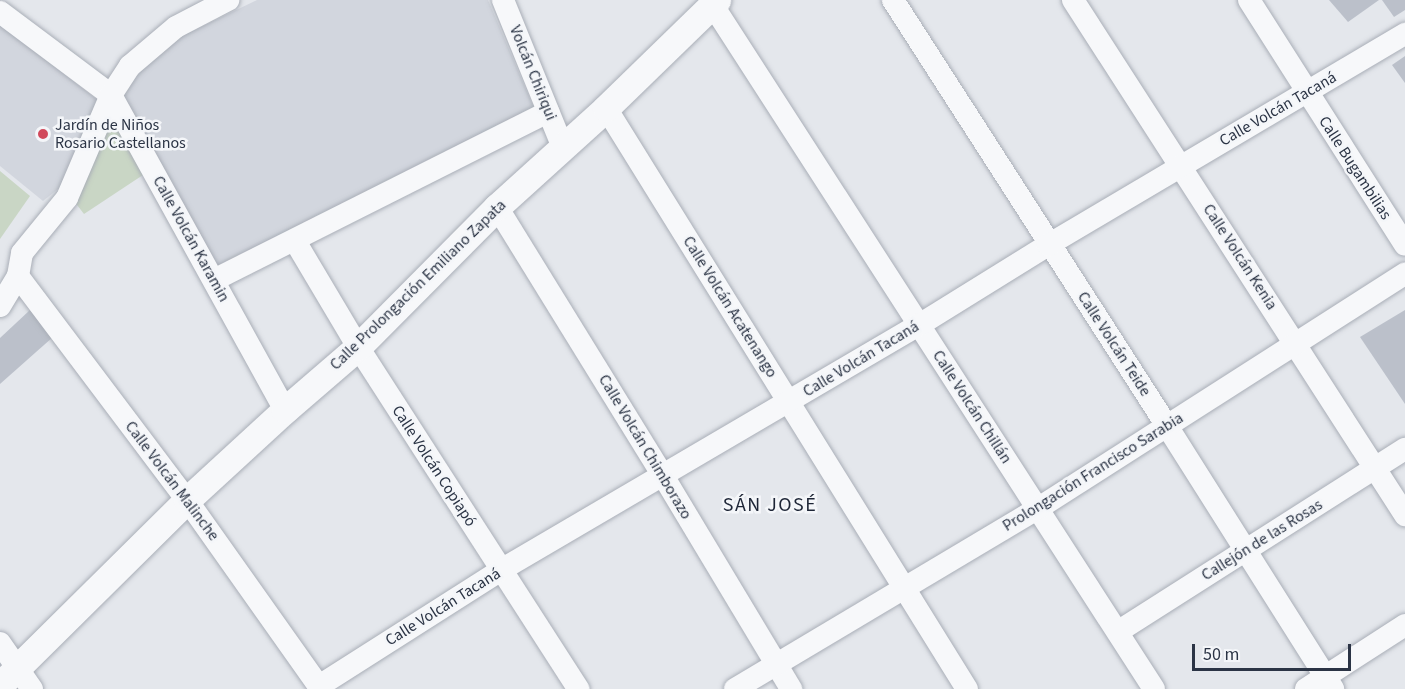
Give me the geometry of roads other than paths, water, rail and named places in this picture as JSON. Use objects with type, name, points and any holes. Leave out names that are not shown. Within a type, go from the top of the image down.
[{"type":"street","points":[[0,306],[18,276],[22,253],[67,198],[111,94],[130,66],[176,27],[228,0]]},
{"type":"street","name":"Calle Volcán Teide","points":[[893,0],[1329,683]]},
{"type":"street","name":"Calle Volcán Kenia","points":[[1073,0],[1405,515]]},
{"type":"street","name":"Calle Bugambilias","points":[[1249,0],[1405,245]]},
{"type":"street","name":"Calle Prolongación Emiliano Zapata","points":[[16,681],[187,500],[358,347],[497,207],[562,145],[606,108],[714,2]]},
{"type":"street","name":"Calle Volcán Chillán","points":[[714,2],[1037,509],[1119,631],[1154,689]]},
{"type":"street","name":"Volcán Chiriqui","points":[[511,3],[562,145]]},
{"type":"street","name":"Calle Volcán Karamin","points":[[0,12],[111,94],[285,410]]},
{"type":"street","name":"Calle Volcán Tacaná","points":[[320,687],[501,570],[919,325],[1048,245],[1405,34]]},
{"type":"street","name":"Calle Volcán Acatenango","points":[[606,108],[967,689]]},
{"type":"street","points":[[214,280],[549,112]]},
{"type":"street","name":"Calle Volcán Chimborazo","points":[[497,207],[663,474],[791,689]]},
{"type":"street","name":"Calle Volcán Copiapó","points":[[295,241],[358,347],[578,689]]},
{"type":"street","name":"Prolongación Francisco Sarabia","points":[[735,689],[1037,509],[1405,274]]},
{"type":"street","name":"Calle Volcán Malinche","points":[[18,276],[187,500],[320,687]]},
{"type":"street","name":"Callejón de las Rosas","points":[[1119,631],[1405,449]]},
{"type":"street","points":[[1306,689],[1329,683],[1405,625]]},
{"type":"street","points":[[0,643],[16,681]]},
{"type":"place","name":"Jardín de Niños Rosario Castellanos","points":[[43,134]]},
{"type":"district","name":"SÁN JOSÉ","points":[[770,505]]}]
